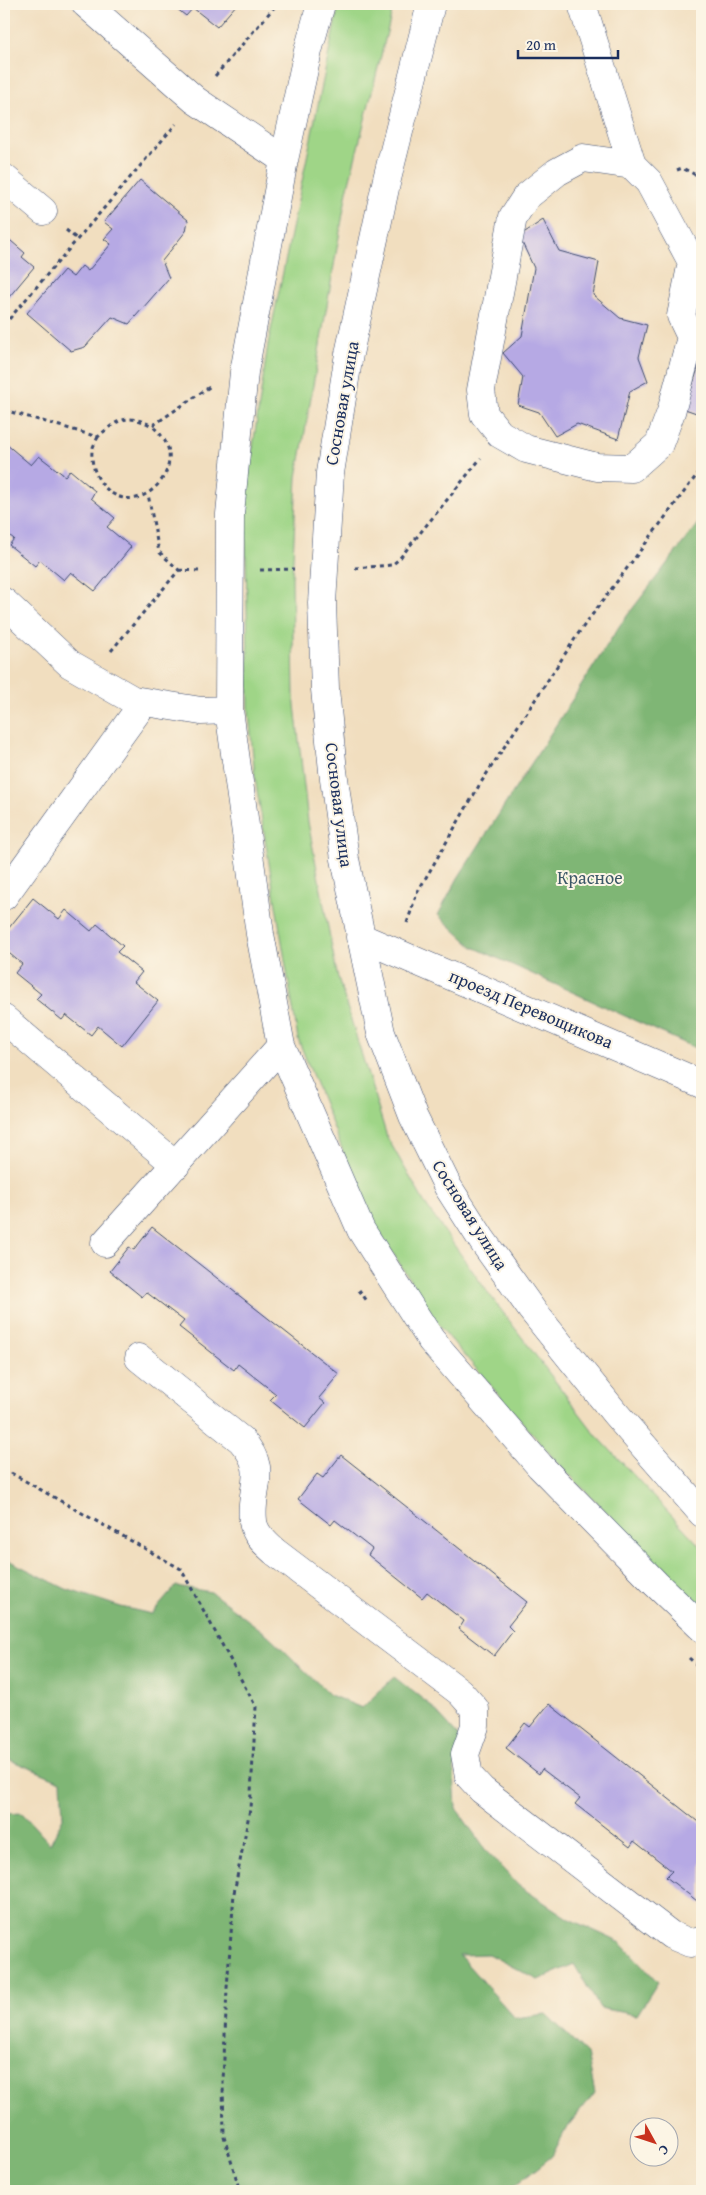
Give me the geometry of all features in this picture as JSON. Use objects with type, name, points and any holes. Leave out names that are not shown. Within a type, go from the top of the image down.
[{"type":"street","points":[[86,4],[195,100],[284,160]]},
{"type":"street","points":[[321,4],[308,51],[284,160],[244,372],[230,514],[229,710],[260,934],[281,1046],[361,1230],[431,1340],[540,1466],[702,1628]]},
{"type":"street","name":"Сосновая улица","points":[[431,4],[387,179],[349,354],[330,473],[322,604],[325,689],[333,771],[345,859],[381,1033],[413,1116],[448,1187],[482,1240],[532,1310],[614,1412],[702,1513]]},
{"type":"street","points":[[582,4],[632,165],[649,182],[692,262],[681,316],[691,337],[671,412],[659,444],[632,468],[597,466],[526,449],[500,434],[484,414],[481,390],[513,217],[526,197],[557,172],[583,158],[632,165]]},
{"type":"street","points":[[4,178],[43,211]]},
{"type":"street","points":[[4,602],[70,664],[133,700],[201,711],[229,710]]},
{"type":"street","points":[[4,896],[144,702]]},
{"type":"street","name":"проезд Перевощикова","points":[[360,937],[702,1084]]},
{"type":"street","points":[[4,1019],[176,1165]]},
{"type":"street","points":[[105,1243],[281,1046]]},
{"type":"street","points":[[139,1358],[241,1440],[253,1453],[257,1466],[253,1522],[261,1539],[275,1552],[460,1692],[475,1709],[475,1726],[465,1754],[469,1776],[482,1790],[671,1935],[690,1942],[702,1941]]},
{"type":"path","points":[[213,78],[277,4]]},
{"type":"path","points":[[4,324],[195,100]]},
{"type":"path","points":[[682,168],[702,178]]},
{"type":"path","points":[[152,426],[217,381]]},
{"type":"path","points":[[4,410],[98,437]]},
{"type":"path","points":[[129,418],[141,420],[152,426],[168,447],[170,459],[168,470],[148,494],[134,498],[123,497],[111,492],[101,484],[92,465],[92,450],[98,437],[111,425],[129,418]]},
{"type":"path","points":[[148,494],[159,552],[179,570],[324,569],[392,565],[399,559],[500,434]]},
{"type":"path","points":[[397,952],[417,893],[480,784],[580,631],[702,468]]},
{"type":"path","points":[[90,676],[179,570]]},
{"type":"path","points":[[4,1469],[181,1569],[256,1707],[250,1809],[234,1893],[223,2082],[224,2137],[240,2191]]},
{"type":"green space","points":[[339,4],[394,4],[347,191],[297,477],[292,579],[294,696],[308,822],[337,974],[387,1137],[427,1207],[486,1290],[596,1435],[702,1548],[702,1609],[556,1461],[441,1328],[369,1216],[298,1039],[255,778],[249,713],[245,501],[268,344]]},
{"type":"green space","name":"Красное","points":[[702,518],[702,1051],[473,947],[438,915],[458,878],[620,625]]},
{"type":"green space","points":[[4,1558],[66,1589],[121,1607],[152,1614],[176,1586],[211,1592],[269,1636],[330,1695],[362,1708],[394,1677],[429,1704],[462,1740],[454,1771],[456,1808],[487,1852],[519,1886],[569,1919],[621,1943],[658,1982],[637,2015],[600,2008],[574,1964],[538,1980],[488,1954],[459,1955],[515,2018],[546,2014],[587,2054],[595,2093],[567,2127],[552,2156],[514,2187],[482,2191],[4,2191],[4,1814],[22,1813],[50,1844],[63,1818],[61,1781],[10,1760],[4,1755]]},
{"type":"building","points":[[171,4],[237,4],[217,27],[193,8],[186,16]]},
{"type":"building","points":[[140,180],[188,220],[186,231],[162,261],[169,278],[129,324],[112,317],[85,347],[71,351],[27,313],[64,270],[73,277],[82,266],[88,271],[111,244],[104,239],[113,229],[104,222]]},
{"type":"building","points":[[543,220],[559,251],[599,262],[593,295],[620,318],[647,325],[639,357],[648,381],[630,391],[618,439],[577,424],[555,436],[539,412],[518,405],[523,377],[503,353],[522,336],[534,268],[519,236]]},
{"type":"building","points":[[4,235],[25,253],[22,257],[34,267],[4,303]]},
{"type":"building","points":[[702,356],[702,415],[685,409]]},
{"type":"building","points":[[6,444],[31,465],[39,456],[65,476],[70,470],[95,491],[91,498],[115,518],[107,527],[131,547],[95,591],[71,572],[64,580],[40,560],[35,566],[9,545],[14,539],[4,531],[4,447]]},
{"type":"building","points":[[33,898],[59,919],[66,910],[91,931],[97,924],[123,946],[117,952],[142,972],[134,982],[158,1001],[122,1046],[98,1026],[91,1035],[66,1015],[62,1020],[36,999],[41,994],[15,973],[22,964],[4,949],[4,934]]},
{"type":"building","points":[[152,1227],[339,1374],[319,1398],[325,1403],[305,1428],[270,1400],[276,1394],[238,1364],[234,1370],[179,1327],[184,1321],[146,1292],[142,1297],[110,1271],[129,1247],[134,1250]]},
{"type":"building","points":[[341,1455],[527,1602],[508,1626],[513,1631],[494,1656],[459,1629],[464,1621],[427,1592],[422,1598],[368,1555],[372,1549],[335,1520],[331,1525],[298,1499],[317,1474],[323,1478]]},
{"type":"building","points":[[549,1704],[702,1825],[701,1904],[666,1877],[672,1871],[634,1841],[630,1847],[575,1804],[580,1798],[542,1769],[539,1774],[506,1748],[525,1723],[530,1727]]}]
